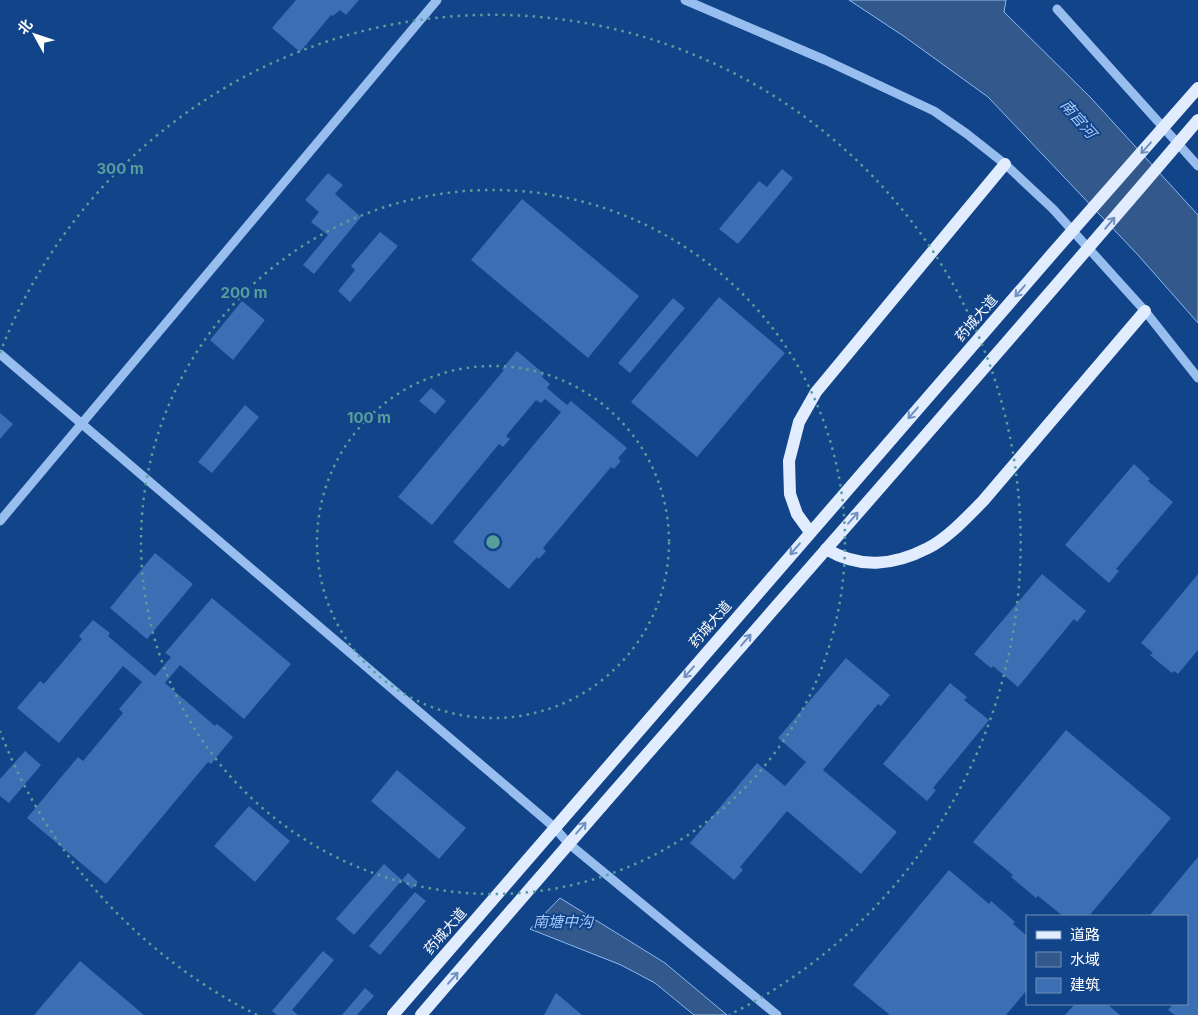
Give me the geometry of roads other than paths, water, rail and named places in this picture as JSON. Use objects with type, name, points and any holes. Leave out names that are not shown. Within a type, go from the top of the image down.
[{"type":"main road","name":"药城大道","points":[[393,1015],[810,532],[1198,88]]},
{"type":"main road","points":[[421,1015],[568,843],[1067,273],[1198,120]]},
{"type":"main road","points":[[810,532],[797,514],[790,494],[790,461],[799,422],[816,392],[1005,164]]},
{"type":"main road","points":[[826,549],[841,558],[861,563],[880,563],[906,557],[929,548],[958,526],[983,501],[1145,311]]},
{"type":"street","points":[[0,521],[437,0]]},
{"type":"street","points":[[685,0],[825,60],[934,111],[967,134],[1005,164],[1053,209],[1145,311],[1198,378]]},
{"type":"street","points":[[1056,9],[1198,166]]},
{"type":"street","points":[[0,354],[554,827],[568,843],[778,1015]]},
{"type":"water","name":"南官河","points":[[849,0],[1006,0],[1004,12],[1091,98],[1198,215],[1198,323],[1138,255],[988,97],[905,37]]},
{"type":"water","name":"南塘中沟","points":[[560,898],[665,963],[727,1015],[694,1015],[655,983],[621,965],[530,929]]}]
